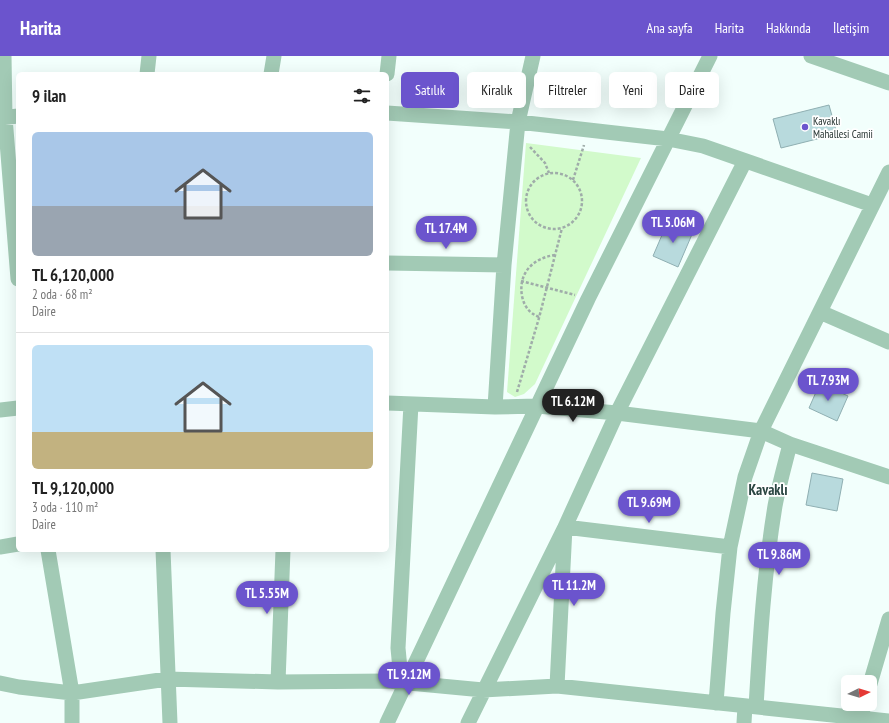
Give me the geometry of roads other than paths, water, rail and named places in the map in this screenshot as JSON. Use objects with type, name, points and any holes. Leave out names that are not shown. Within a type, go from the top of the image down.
[{"type":"street","points":[[4,56],[16,247]]},
{"type":"street","points":[[147,72],[150,56]]},
{"type":"street","points":[[271,72],[274,56]]},
{"type":"street","points":[[387,72],[389,56]]},
{"type":"street","points":[[494,407],[504,265],[516,137],[533,56]]},
{"type":"street","points":[[387,723],[588,298],[710,56]]},
{"type":"street","points":[[811,56],[832,59],[889,83]]},
{"type":"street","points":[[389,113],[518,122],[668,139],[703,146],[872,205]]},
{"type":"street","points":[[468,723],[565,527],[617,413],[745,161]]},
{"type":"street","points":[[716,704],[730,547],[745,477],[761,431],[889,172]]},
{"type":"street","points":[[389,263],[504,265]]},
{"type":"street","points":[[820,312],[889,342]]},
{"type":"street","points":[[389,403],[494,407],[537,406],[617,413],[761,431],[790,444],[889,477]]},
{"type":"street","points":[[407,682],[400,669],[398,648],[411,404]]},
{"type":"street","points":[[0,410],[16,408]]},
{"type":"street","points":[[744,723],[750,707],[767,563],[776,504],[790,444]]},
{"type":"street","points":[[565,527],[730,547]]},
{"type":"street","points":[[557,686],[565,527]]},
{"type":"street","points":[[0,547],[16,544]]},
{"type":"street","points":[[48,552],[72,693],[72,723]]},
{"type":"street","points":[[163,552],[167,679],[170,723]]},
{"type":"street","points":[[278,682],[283,552]]},
{"type":"street","points":[[873,675],[889,619]]},
{"type":"street","points":[[0,682],[19,687],[72,693],[167,679],[278,682],[407,682],[483,690],[557,686],[716,704],[861,715],[889,721]]},
{"type":"place","name":"Kavaklı Mahallesi Camii","points":[[805,127]]},
{"type":"district","name":"Kavaklı","points":[[768,490]]}]
